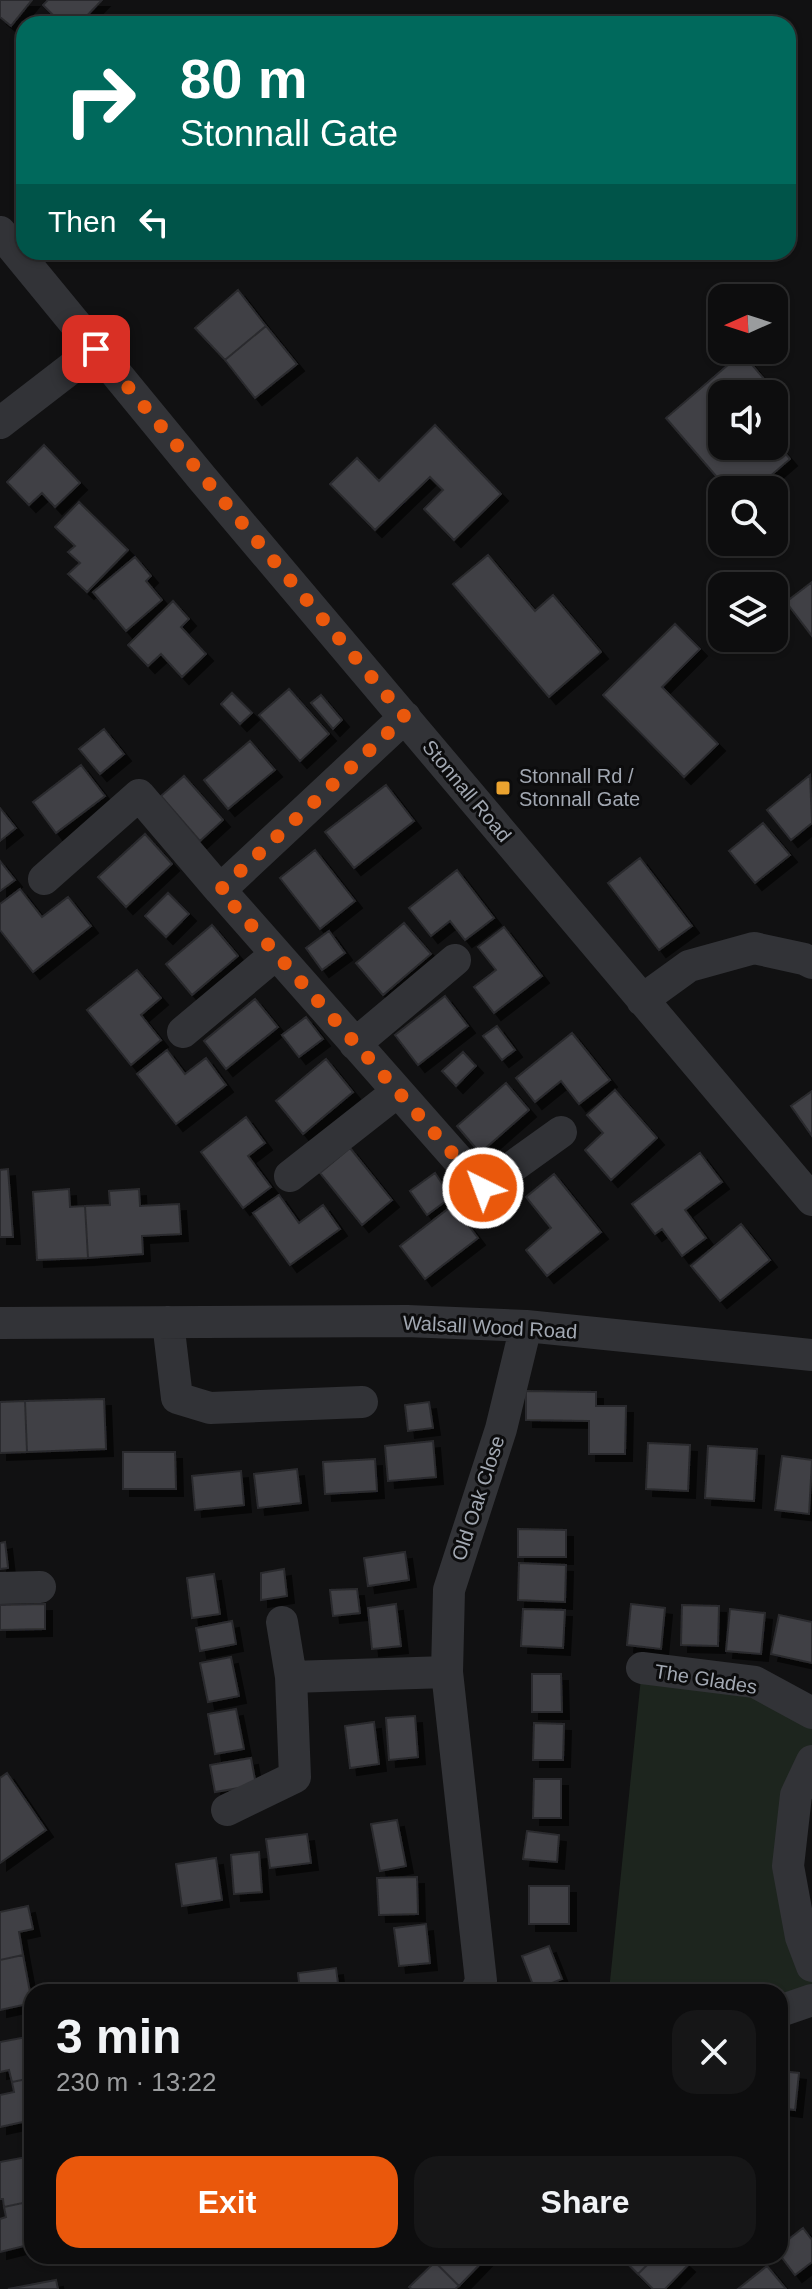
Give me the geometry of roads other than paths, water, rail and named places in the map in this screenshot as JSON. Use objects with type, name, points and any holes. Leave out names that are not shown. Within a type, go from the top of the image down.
[{"type":"street","name":"Stonnall Road","points":[[0,232],[16,252]]},
{"type":"street","name":"Stonnall Road","points":[[23,260],[812,1200]]},
{"type":"street","points":[[0,423],[96,349]]},
{"type":"street","points":[[220,890],[405,717]]},
{"type":"street","points":[[44,879],[139,795],[483,1188],[561,1132]]},
{"type":"street","points":[[642,1000],[689,966],[754,948],[812,963]]},
{"type":"street","points":[[183,1032],[276,954]]},
{"type":"street","points":[[355,1044],[455,960]]},
{"type":"street","points":[[290,1176],[397,1092]]},
{"type":"street","name":"Walsall Wood Road","points":[[0,1323],[407,1321],[526,1326],[812,1355]]},
{"type":"street","points":[[168,1322],[177,1398],[210,1408],[362,1402]]},
{"type":"street","name":"Old Oak Close","points":[[480,1984],[447,1672],[449,1590],[501,1429],[526,1326]]},
{"type":"street","points":[[0,1588],[40,1587]]},
{"type":"street","points":[[227,1810],[295,1777],[291,1677],[282,1622]]},
{"type":"street","name":"The Glades","points":[[642,1668],[755,1682],[812,1713]]},
{"type":"street","points":[[291,1677],[447,1672]]},
{"type":"street","points":[[812,1761],[796,1795],[788,1866],[801,1937],[812,1966]]},
{"type":"street","points":[[788,2008],[812,2000]]},
{"type":"place","name":"Stonnall Rd / Stonnall Gate","points":[[503,788]]}]
